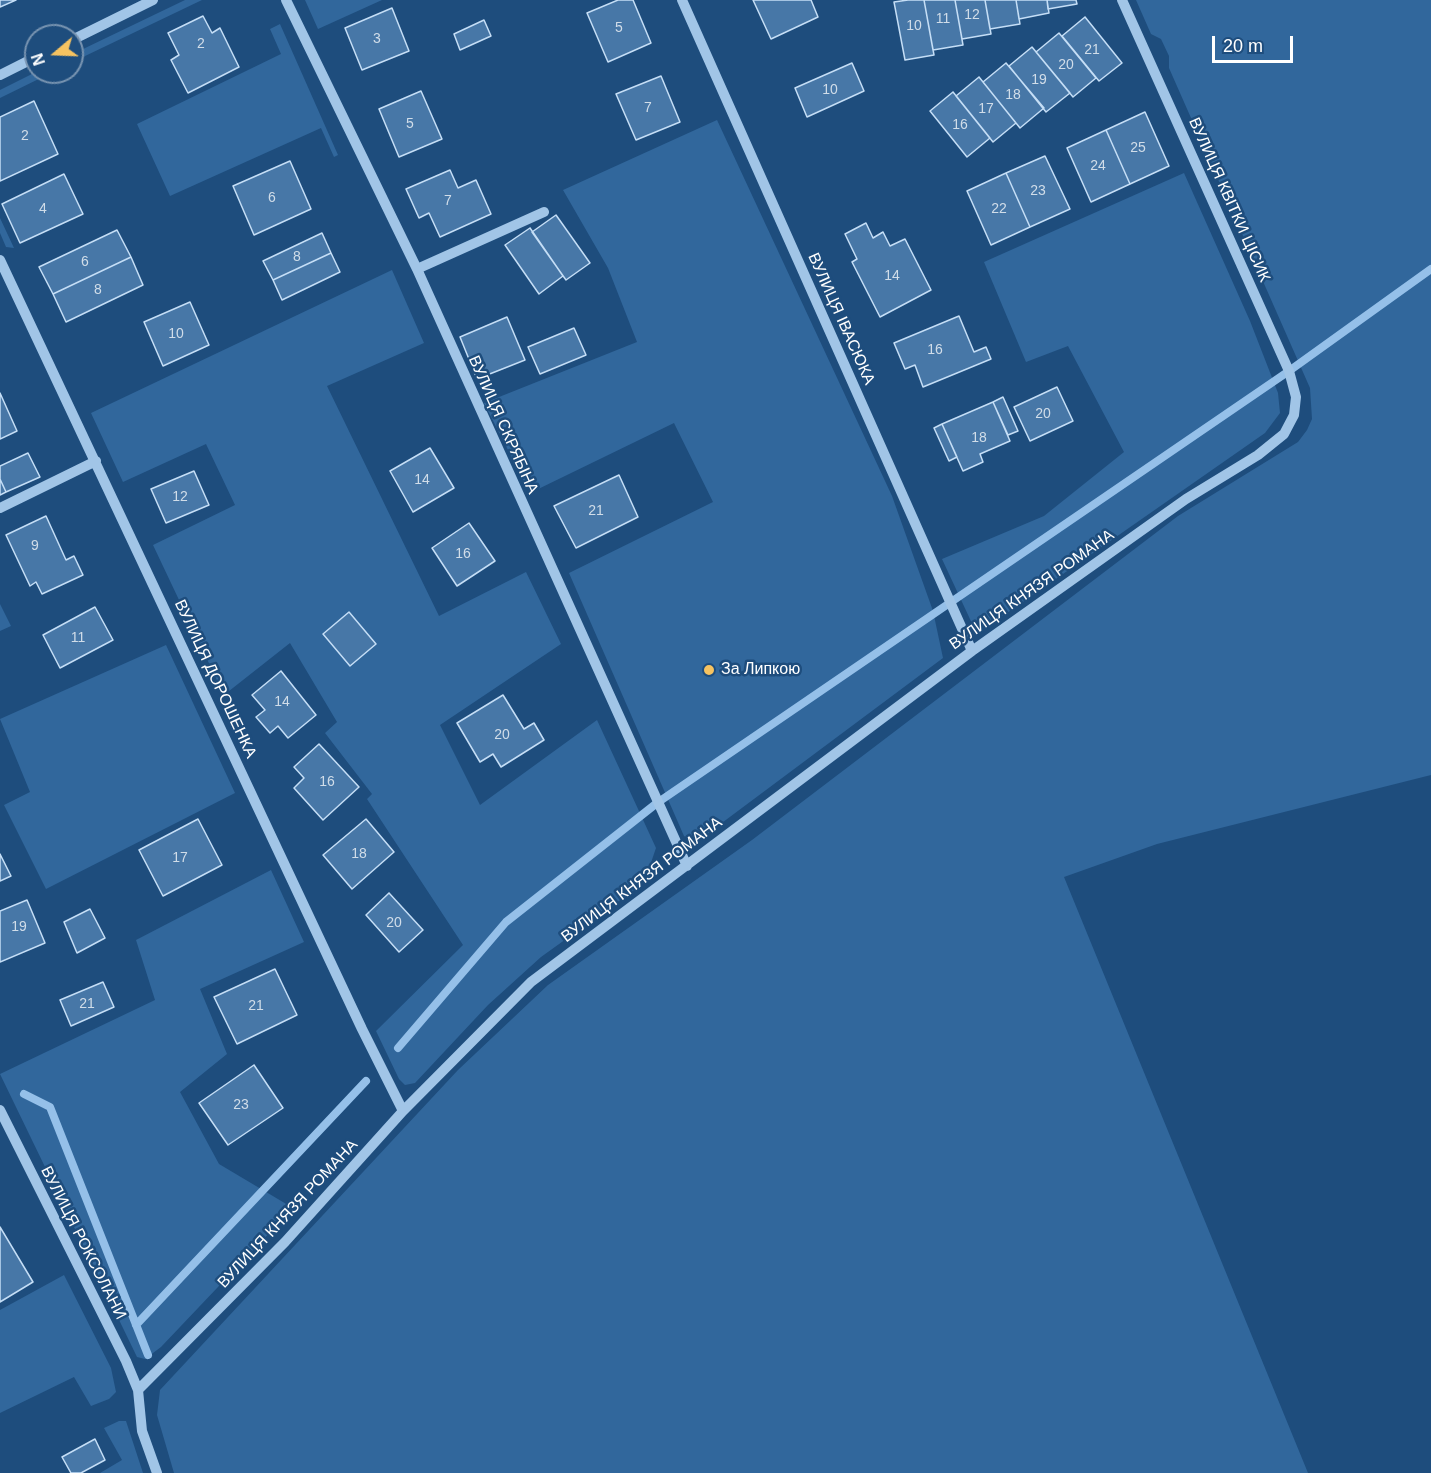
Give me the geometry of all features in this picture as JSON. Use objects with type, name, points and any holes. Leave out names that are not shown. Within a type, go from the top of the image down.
[{"type":"street","points":[[84,34],[153,0]]},
{"type":"street","name":"ВУЛИЦЯ СКРЯБІНА","points":[[286,0],[417,269],[687,866]]},
{"type":"street","name":"ВУЛИЦЯ ІВАСЮКА","points":[[682,0],[972,651]]},
{"type":"street","name":"ВУЛИЦЯ КВІТКИ ЦІСИК","points":[[1122,0],[1289,371],[1296,398],[1294,415]]},
{"type":"street","points":[[0,75],[24,63]]},
{"type":"street","points":[[417,269],[544,212]]},
{"type":"street","name":"ВУЛИЦЯ ДОРОШЕНКА","points":[[0,260],[402,1111]]},
{"type":"street","name":"ВУЛИЦЯ КНЯЗЯ РОМАНА","points":[[138,1390],[285,1242],[402,1111],[531,982],[972,651],[1186,499],[1258,455],[1284,434],[1294,415]]},
{"type":"street","points":[[0,508],[96,461]]},
{"type":"street","name":"ВУЛИЦЯ РОКСОЛАНИ","points":[[0,1110],[138,1390]]},
{"type":"street","points":[[138,1390],[142,1431],[157,1473]]},
{"type":"shaded area","points":[[185,0],[202,0],[84,57],[84,49]]},
{"type":"shaded area","points":[[305,0],[382,0],[318,29]]},
{"type":"shaded area","points":[[1136,0],[1431,0],[1431,775],[1157,844],[1064,877],[1308,1473],[174,1473],[157,1415],[160,1390],[458,1070],[548,985],[752,840],[1178,516],[1298,442],[1307,430],[1312,419],[1310,388],[1169,68],[1169,56],[1161,39],[1151,34]]},
{"type":"shaded area","points":[[280,24],[338,155],[334,157],[321,128],[170,196],[137,124],[281,54],[270,29]]},
{"type":"shaded area","points":[[24,78],[24,84],[29,84],[0,98],[0,90]]},
{"type":"shaded area","points":[[717,120],[892,496],[933,611],[943,658],[703,837],[693,841],[684,836],[569,573],[713,502],[674,423],[530,493],[484,403],[637,342],[608,268],[563,190]]},
{"type":"shaded area","points":[[1184,173],[1250,321],[1278,393],[1280,413],[1265,433],[1007,613],[976,632],[942,559],[1044,516],[1124,452],[1068,346],[1026,362],[984,262]]},
{"type":"shaded area","points":[[0,218],[14,248],[6,247],[0,233]]},
{"type":"shaded area","points":[[392,270],[424,343],[327,386],[439,616],[526,572],[561,644],[440,725],[480,805],[597,720],[656,848],[644,883],[541,957],[488,1005],[415,1083],[405,1085],[399,1079],[376,1031],[463,945],[367,799],[372,794],[325,733],[337,722],[290,643],[224,695],[153,545],[235,505],[206,444],[123,482],[91,413]]},
{"type":"shaded area","points":[[0,604],[11,626],[0,631]]},
{"type":"shaded area","points":[[166,645],[235,793],[46,889],[4,805],[30,792],[0,719]]},
{"type":"shaded area","points":[[271,870],[304,942],[200,989],[227,1054],[180,1092],[219,1164],[293,1208],[161,1347],[145,1359],[137,1357],[0,1074],[155,1000],[136,940]]},
{"type":"shaded area","points":[[64,1275],[111,1368],[116,1392],[109,1399],[91,1406],[74,1377],[0,1413],[0,1310]]},
{"type":"shaded area","points":[[119,1421],[126,1421],[143,1473],[100,1473],[122,1460],[104,1428]]},
{"type":"building","points":[[0,0],[16,0],[0,7]]},
{"type":"building","points":[[618,0],[633,0],[651,43],[608,62],[587,13]]},
{"type":"building","points":[[753,0],[811,0],[818,17],[771,39]]},
{"type":"building","points":[[924,0],[934,55],[905,60],[894,2]]},
{"type":"building","points":[[924,0],[955,0],[963,45],[933,50]]},
{"type":"building","points":[[955,0],[985,0],[991,34],[962,39]]},
{"type":"building","points":[[985,0],[1016,0],[1020,24],[990,29]]},
{"type":"building","points":[[1016,0],[1047,0],[1049,13],[1019,19]]},
{"type":"building","points":[[1047,0],[1076,0],[1077,4],[1048,9]]},
{"type":"building","points":[[392,8],[409,51],[362,70],[345,28]]},
{"type":"building","points":[[203,16],[212,33],[220,28],[239,67],[188,93],[171,60],[179,55],[168,33]]},
{"type":"building","points":[[1085,17],[1122,63],[1099,81],[1062,36]]},
{"type":"building","points":[[484,20],[491,36],[460,50],[454,34]]},
{"type":"building","points":[[1059,33],[1096,78],[1073,97],[1036,52]]},
{"type":"building","points":[[1032,47],[1070,93],[1046,112],[1009,66]]},
{"type":"building","points":[[852,63],[864,91],[807,117],[795,88]]},
{"type":"building","points":[[1006,63],[1044,108],[1020,128],[983,82]]},
{"type":"building","points":[[661,76],[680,122],[636,140],[616,94]]},
{"type":"building","points":[[979,77],[1016,123],[993,142],[956,96]]},
{"type":"building","points":[[421,91],[442,139],[399,157],[379,109]]},
{"type":"building","points":[[953,92],[990,138],[967,157],[930,111]]},
{"type":"building","points":[[34,101],[58,154],[0,181],[0,117]]},
{"type":"building","points":[[1145,112],[1169,166],[1130,184],[1106,130]]},
{"type":"building","points":[[1106,130],[1130,184],[1091,202],[1067,148]]},
{"type":"building","points":[[1045,156],[1070,209],[1030,227],[1006,173]]},
{"type":"building","points":[[290,161],[311,209],[254,235],[233,186]]},
{"type":"building","points":[[450,170],[458,188],[476,180],[491,214],[440,237],[429,213],[419,218],[406,189]]},
{"type":"building","points":[[1006,173],[1030,227],[991,245],[967,191]]},
{"type":"building","points":[[64,174],[83,214],[20,243],[2,204]]},
{"type":"building","points":[[556,215],[590,263],[566,280],[532,232]]},
{"type":"building","points":[[866,223],[873,238],[883,232],[890,246],[905,239],[931,290],[880,317],[852,262],[857,259],[845,234]]},
{"type":"building","points":[[530,228],[563,276],[539,294],[505,245]]},
{"type":"building","points":[[117,230],[131,257],[53,294],[39,267]]},
{"type":"building","points":[[322,233],[331,253],[273,280],[263,261]]},
{"type":"building","points":[[331,253],[340,272],[282,300],[273,280]]},
{"type":"building","points":[[131,257],[143,285],[66,322],[53,294]]},
{"type":"building","points":[[190,302],[209,345],[163,366],[144,322]]},
{"type":"building","points":[[959,316],[974,352],[986,347],[991,359],[923,387],[915,365],[905,369],[894,343]]},
{"type":"building","points":[[507,317],[525,360],[477,379],[460,337]]},
{"type":"building","points":[[574,328],[586,355],[540,374],[528,347]]},
{"type":"building","points":[[1057,387],[1073,421],[1030,441],[1014,407]]},
{"type":"building","points":[[0,393],[17,431],[0,439]]},
{"type":"building","points":[[1003,397],[1018,431],[1008,435],[993,402]]},
{"type":"building","points":[[993,402],[1010,441],[980,454],[983,462],[963,471],[942,424]]},
{"type":"building","points":[[942,424],[957,457],[949,461],[934,428]]},
{"type":"building","points":[[430,448],[454,488],[413,512],[390,471]]},
{"type":"building","points":[[28,453],[40,477],[6,492],[0,479],[0,466]]},
{"type":"building","points":[[194,471],[209,505],[166,523],[151,489]]},
{"type":"building","points":[[619,475],[638,517],[576,548],[554,506]]},
{"type":"building","points":[[0,479],[6,492],[0,495]]},
{"type":"building","points":[[46,516],[66,560],[74,556],[83,575],[42,594],[36,582],[30,586],[6,535]]},
{"type":"building","points":[[469,523],[495,561],[457,586],[432,548]]},
{"type":"building","points":[[95,607],[113,640],[60,668],[43,635]]},
{"type":"building","points":[[349,612],[376,644],[350,666],[323,634]]},
{"type":"building","points":[[281,671],[316,715],[288,738],[278,726],[270,733],[256,717],[265,710],[252,695]]},
{"type":"building","points":[[503,695],[524,729],[534,723],[544,740],[501,767],[493,754],[480,762],[457,723]]},
{"type":"building","points":[[319,744],[359,787],[323,820],[294,788],[304,778],[294,767]]},
{"type":"building","points":[[198,819],[222,865],[163,896],[139,850]]},
{"type":"building","points":[[366,819],[394,852],[352,889],[323,855]]},
{"type":"building","points":[[0,854],[11,876],[0,881]]},
{"type":"building","points":[[389,893],[423,930],[399,952],[366,915]]},
{"type":"building","points":[[27,900],[45,943],[0,962],[0,911]]},
{"type":"building","points":[[90,909],[105,938],[77,953],[64,922]]},
{"type":"building","points":[[275,969],[297,1015],[237,1044],[214,997]]},
{"type":"building","points":[[103,982],[114,1007],[71,1026],[60,1000]]},
{"type":"building","points":[[254,1065],[283,1108],[228,1145],[199,1103]]},
{"type":"building","points":[[0,1227],[33,1282],[0,1302]]},
{"type":"building","points":[[95,1439],[105,1460],[81,1473],[71,1473],[62,1457]]},
{"type":"waterway","points":[[398,1048],[506,922],[657,803],[1289,371],[1431,269]]},
{"type":"waterway","points":[[136,1325],[366,1081]]},
{"type":"waterway","points":[[24,1094],[50,1107],[148,1355]]},
{"type":"place","name":"За Липкою","points":[[709,670]]}]
